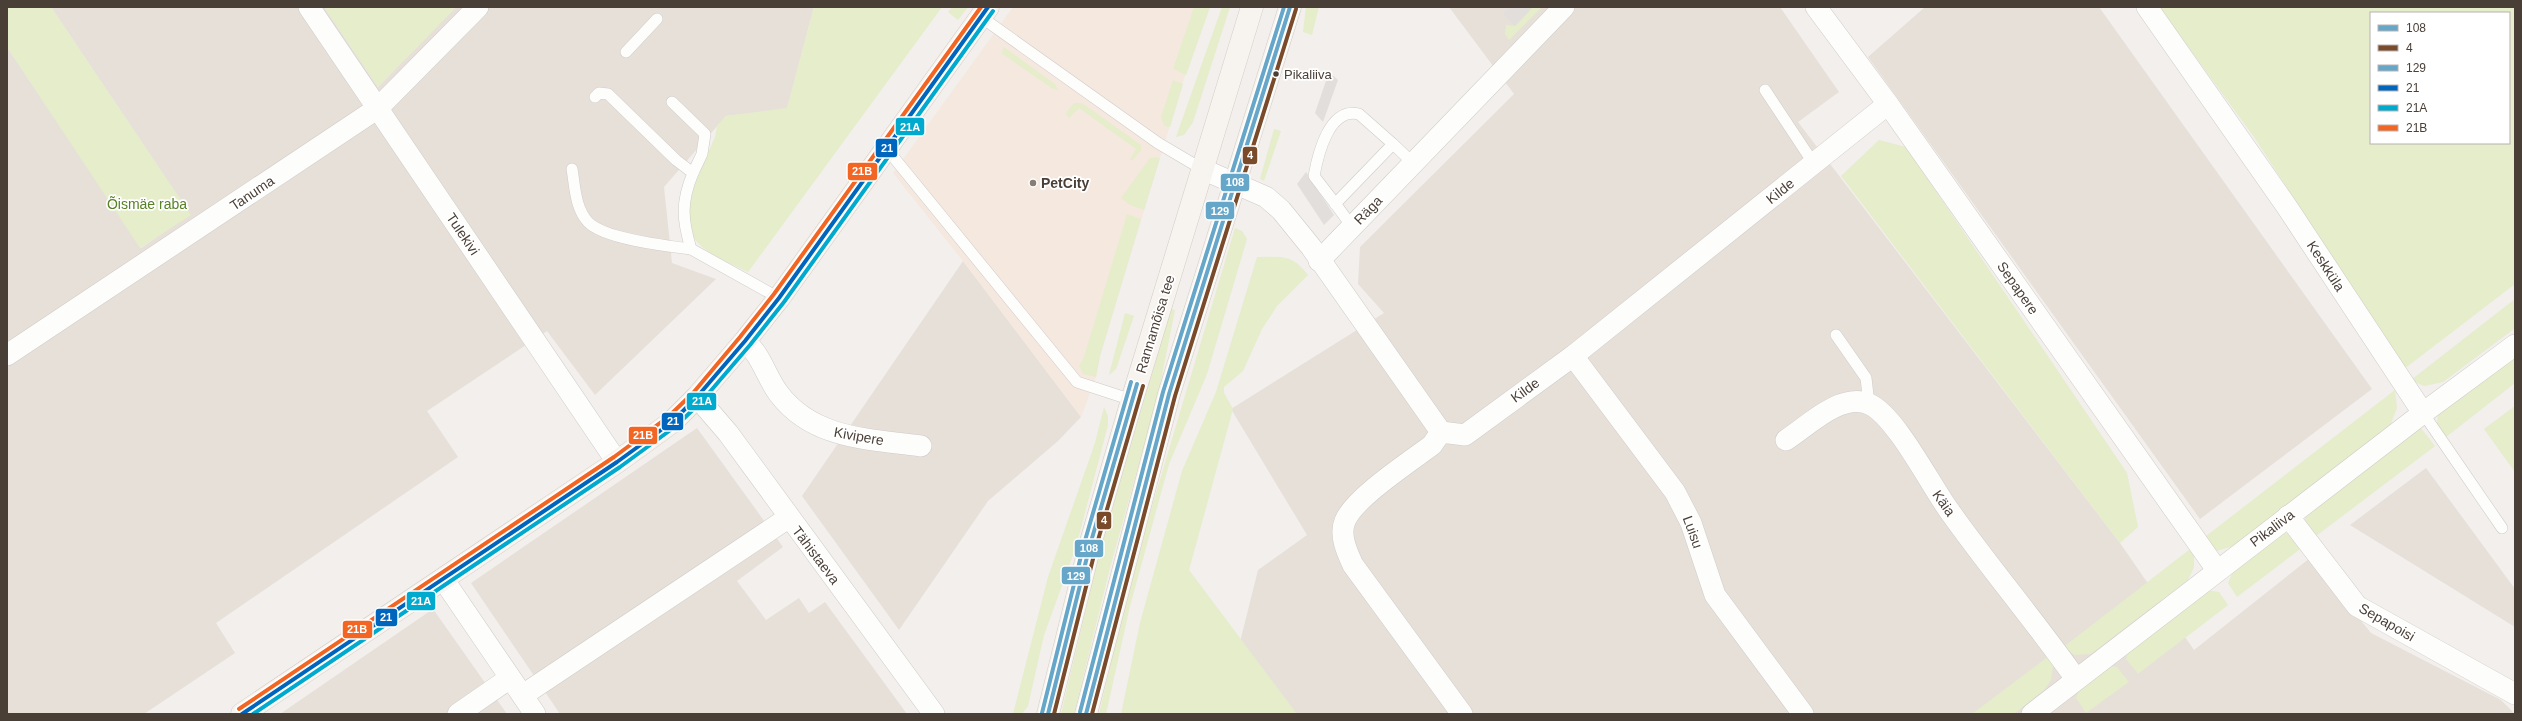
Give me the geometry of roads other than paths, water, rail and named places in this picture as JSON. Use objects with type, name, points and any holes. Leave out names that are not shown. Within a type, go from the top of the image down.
[{"type":"main road","name":"Rannamõisa tee","points":[[1048,714],[1090,545],[1132,400],[1252,7]]},
{"type":"main road","points":[[1086,714],[1169,394],[1234,182],[1290,7]]},
{"type":"main road","points":[[242,714],[617,462],[672,422],[697,397],[745,341],[779,298],[984,12]]},
{"type":"street","name":"Tulekivi","points":[[309,7],[617,462]]},
{"type":"street","name":"Tanuma","points":[[7,355],[378,108],[478,7]]},
{"type":"street","name":"Räga","points":[[1319,261],[1564,7]]},
{"type":"street","name":"Sepapere","points":[[1816,7],[1888,104],[2217,570]]},
{"type":"street","name":"Keskküla","points":[[2147,7],[2287,207],[2423,413]]},
{"type":"street","name":"Kilde","points":[[1441,432],[1464,435],[1573,356],[1888,104]]},
{"type":"street","points":[[1202,169],[1266,197],[1281,210],[1441,432],[1432,444],[1354,506],[1344,522],[1344,547],[1353,564],[1462,714]]},
{"type":"street","name":"Kivipere","points":[[745,341],[756,351],[771,383],[779,395],[788,405],[808,421],[833,433],[920,446]]},
{"type":"street","name":"Pikaliiva","points":[[2032,714],[2076,678],[2217,570],[2515,345]]},
{"type":"street","name":"Luisu","points":[[1573,356],[1674,492],[1691,523],[1715,595],[1803,714]]},
{"type":"street","name":"Tähistaeva","points":[[697,397],[728,433],[788,518],[934,714]]},
{"type":"street","points":[[1786,440],[1834,408],[1850,401],[1869,404]]},
{"type":"street","name":"Käia","points":[[1869,404],[1895,427],[1948,509],[2076,678]]},
{"type":"street","name":"Sepapoisi","points":[[2288,516],[2357,606],[2515,694]]},
{"type":"street","points":[[523,696],[788,518]]},
{"type":"street","points":[[444,579],[535,714]]},
{"type":"street","points":[[458,714],[510,678]]},
{"type":"lane","points":[[984,12],[1158,143],[1202,169]]},
{"type":"lane","points":[[626,52],[657,19]]},
{"type":"lane","points":[[1765,90],[1814,164]]},
{"type":"lane","points":[[595,97],[599,93],[608,94],[676,160],[693,173]]},
{"type":"lane","points":[[672,102],[705,134],[702,154],[693,173],[684,200],[683,216],[691,249]]},
{"type":"lane","points":[[1352,227],[1314,176],[1323,144],[1337,120],[1353,112],[1359,114],[1413,163]]},
{"type":"lane","points":[[1335,204],[1393,144]]},
{"type":"lane","points":[[886,148],[1077,382],[1132,400]]},
{"type":"lane","points":[[572,169],[580,209],[588,222],[598,229],[625,238],[691,249],[779,298]]},
{"type":"lane","points":[[1836,335],[1866,378],[1869,404]]},
{"type":"lane","name":"Keskküla","points":[[2423,413],[2502,528]]},
{"type":"place","name":"Pikaliiva","points":[[1276,74]]},
{"type":"place","name":"PetCity","points":[[1033,183]]},
{"type":"park label","name":"Õismäe raba","points":[[147,204]]}]
